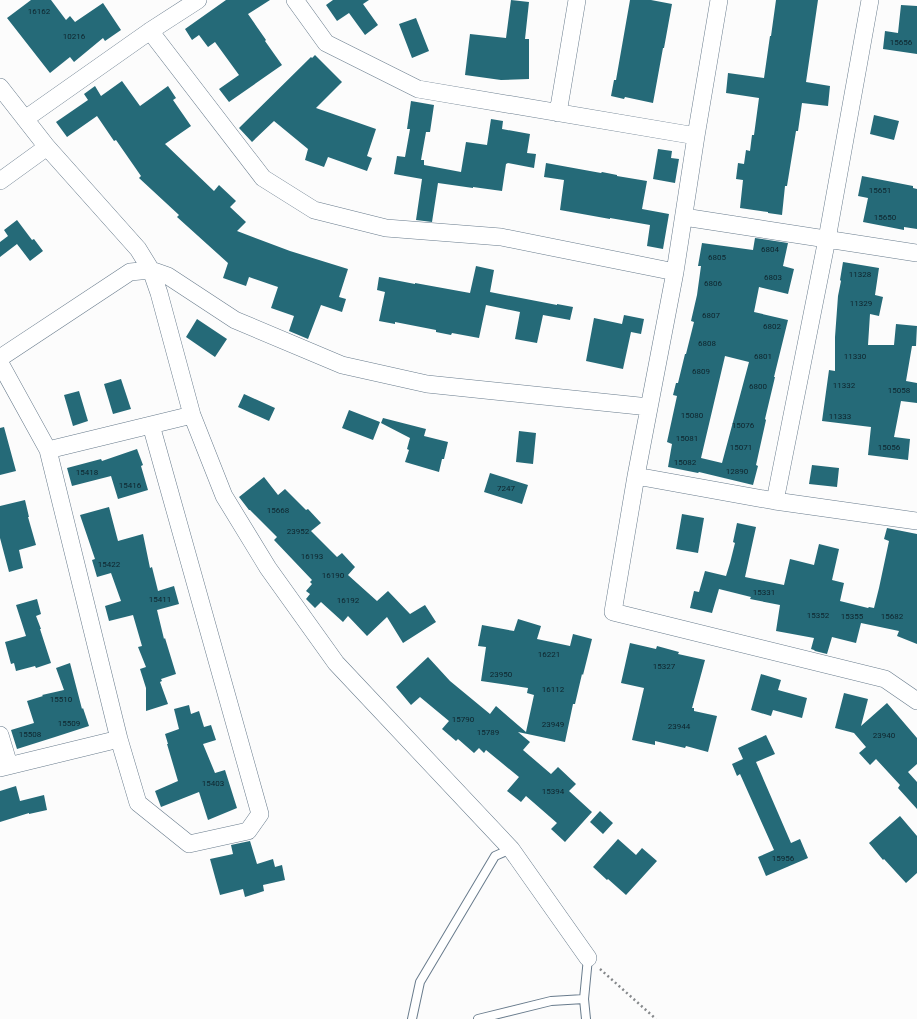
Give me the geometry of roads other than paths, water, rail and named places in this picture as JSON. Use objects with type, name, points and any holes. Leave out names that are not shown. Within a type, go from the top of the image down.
[{"type":"street","points":[[25,119],[150,31],[198,0]]},
{"type":"street","points":[[295,0],[326,44],[418,88],[696,136]]},
{"type":"street","points":[[558,113],[577,0]]},
{"type":"street","points":[[719,0],[696,136],[676,272],[636,476],[614,612],[885,679],[917,701]]},
{"type":"street","points":[[775,501],[827,239],[870,0]]},
{"type":"street","points":[[150,31],[263,178],[314,210],[386,228],[501,237],[676,272]]},
{"type":"street","points":[[0,87],[47,147],[138,249],[151,270],[159,293],[192,415],[224,496],[268,568],[336,664],[511,849],[588,958]]},
{"type":"street","points":[[0,181],[47,147]]},
{"type":"street","points":[[684,217],[917,253]]},
{"type":"street","points":[[0,358],[130,272],[151,270],[168,276],[235,320],[342,365],[427,384],[649,408]]},
{"type":"street","points":[[0,363],[48,450],[119,739],[138,802],[189,844],[248,831],[260,814],[151,425]]},
{"type":"street","points":[[48,450],[192,415]]},
{"type":"street","points":[[636,476],[775,501],[917,521]]},
{"type":"street","points":[[0,735],[4,766],[119,739]]},
{"type":"lane","points":[[412,1019],[420,982],[495,856],[511,849]]},
{"type":"lane","points":[[586,1019],[584,998],[588,958]]},
{"type":"lane","points":[[478,1019],[551,1001],[584,998]]}]
